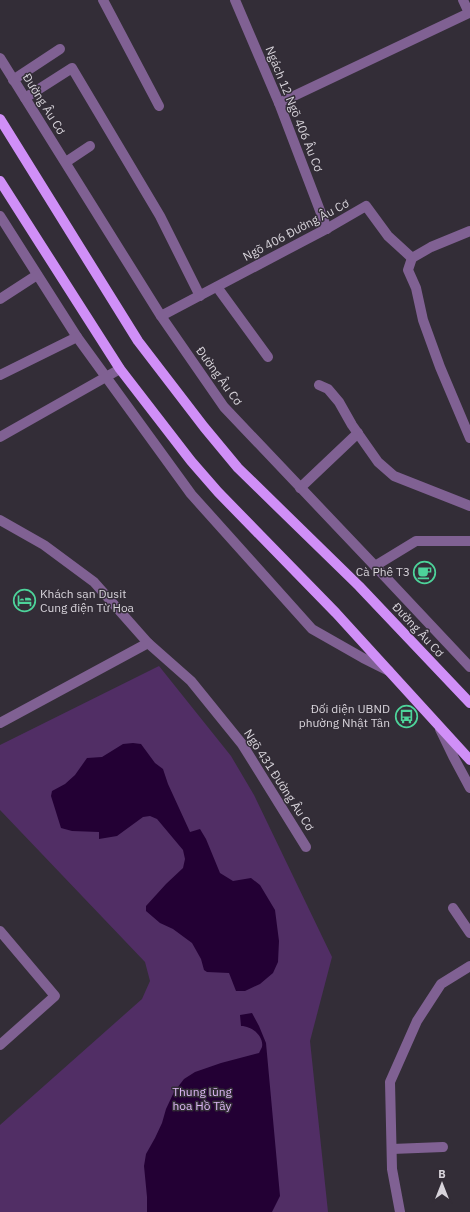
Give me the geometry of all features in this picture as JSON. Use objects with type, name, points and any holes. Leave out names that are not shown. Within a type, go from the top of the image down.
[{"type":"main road","name":"Đường Âu Cơ","points":[[0,119],[138,341],[204,427],[238,468],[359,586],[470,703]]},
{"type":"main road","points":[[0,181],[120,369],[191,461],[218,492],[336,613],[392,673],[470,760]]},
{"type":"street","points":[[103,0],[159,106]]},
{"type":"street","name":"Ngách 12 Ngõ 406 Âu Cơ","points":[[235,0],[279,103],[327,229]]},
{"type":"street","points":[[279,103],[469,13],[463,0]]},
{"type":"street","points":[[13,80],[60,49]]},
{"type":"street","name":"Đường Âu Cơ","points":[[0,58],[161,316],[224,407],[470,667]]},
{"type":"street","points":[[24,98],[72,68],[160,216],[200,296]]},
{"type":"street","points":[[66,162],[90,146]]},
{"type":"street","name":"Ngõ 406 Đường Âu Cơ","points":[[161,316],[327,229],[366,206],[388,236],[412,258]]},
{"type":"street","points":[[1,222],[38,275],[77,337],[191,494],[312,629],[392,673]]},
{"type":"street","points":[[470,231],[431,247],[412,258],[408,270],[416,288],[423,320],[440,367],[470,438]]},
{"type":"street","points":[[0,300],[38,275]]},
{"type":"street","points":[[218,286],[268,357]]},
{"type":"street","points":[[0,375],[77,337]]},
{"type":"street","points":[[0,437],[120,369]]},
{"type":"street","points":[[319,385],[328,389],[339,402],[378,462],[394,476],[470,506]]},
{"type":"street","points":[[300,488],[358,433]]},
{"type":"street","name":"Ngõ 431 Đường Âu Cơ","points":[[0,520],[44,545],[94,582],[148,643],[190,682],[242,744],[306,847]]},
{"type":"street","points":[[375,566],[416,542],[470,541]]},
{"type":"street","points":[[0,723],[148,643]]},
{"type":"street","points":[[437,723],[470,788]]},
{"type":"street","points":[[453,908],[470,933]]},
{"type":"street","points":[[0,931],[55,996],[0,1045]]},
{"type":"street","points":[[400,1212],[392,1170],[390,1082],[417,1021],[441,984],[470,966]]},
{"type":"street","points":[[392,1149],[443,1147]]},
{"type":"green space","name":"Thung lũng hoa Hồ Tây","points":[[159,666],[231,756],[254,795],[332,957],[310,1041],[328,1212],[0,1212],[0,1125],[142,999],[150,981],[145,962],[0,810],[0,745]]},
{"type":"shaded area","points":[[123,744],[141,744],[155,763],[163,769],[168,784],[190,832],[200,829],[206,839],[220,873],[233,881],[251,878],[260,885],[275,910],[279,941],[278,962],[273,973],[260,984],[245,991],[236,991],[229,973],[207,972],[204,970],[201,959],[192,943],[173,929],[160,923],[146,911],[146,906],[183,868],[185,859],[183,850],[157,819],[150,816],[143,817],[117,836],[99,839],[99,832],[72,831],[61,828],[51,796],[52,791],[65,784],[75,775],[87,758],[102,757]]},
{"type":"shaded area","points":[[252,1013],[266,1043],[280,1196],[272,1212],[147,1212],[144,1166],[146,1154],[162,1123],[166,1109],[174,1092],[184,1079],[195,1072],[221,1063],[259,1053],[262,1043],[259,1036],[253,1030],[245,1026],[241,1026],[240,1015]]},
{"type":"place","name":"Cà Phê T3","points":[[425,572]]},
{"type":"place","name":"Khách sạn Dusit Cung điện Từ Hoa","points":[[24,601]]},
{"type":"place","name":"Đối diện UBND phường Nhật Tân","points":[[406,716]]}]
